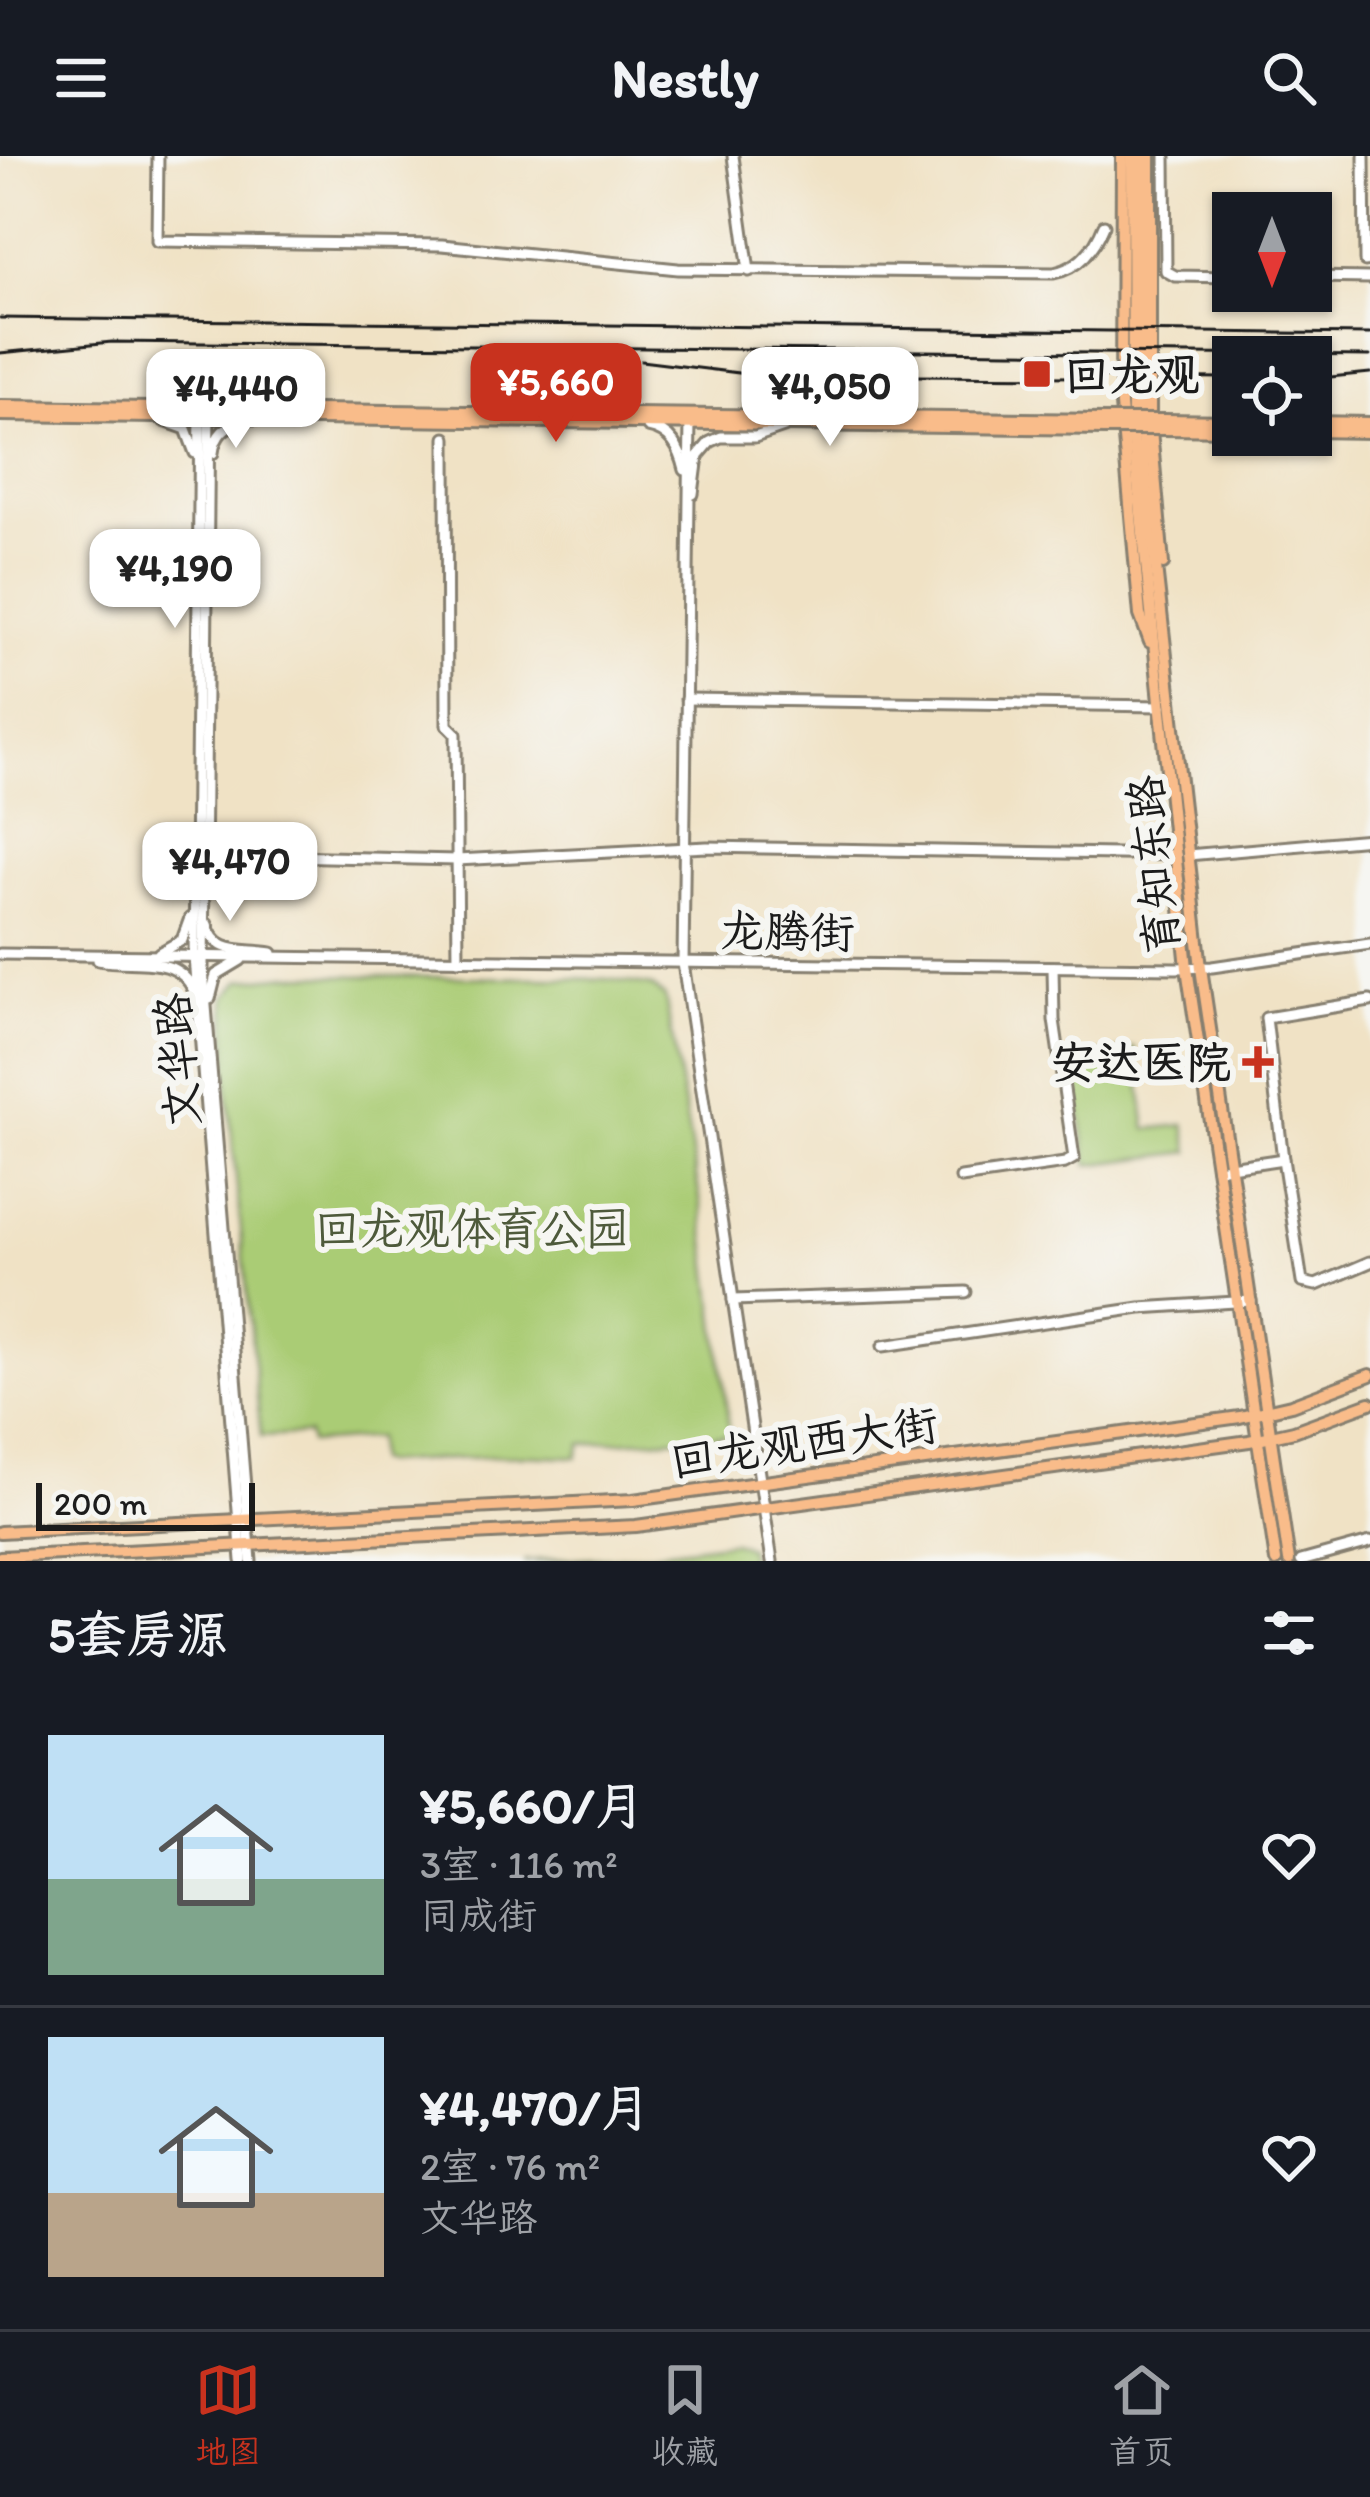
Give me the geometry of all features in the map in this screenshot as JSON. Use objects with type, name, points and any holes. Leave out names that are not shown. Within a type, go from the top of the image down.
[{"type":"main road","points":[[1122,156],[1123,435],[1140,615],[1161,658]]},
{"type":"main road","name":"育知东路","points":[[1132,156],[1132,419],[1194,968],[1261,1413],[1276,1561]]},
{"type":"main road","name":"育知东路","points":[[1146,156],[1142,434],[1161,658],[1160,706],[1182,855]]},
{"type":"main road","points":[[0,406],[314,419],[1105,424]]},
{"type":"main road","points":[[0,415],[205,413],[1212,426]]},
{"type":"main road","points":[[1332,427],[1370,428]]},
{"type":"main road","name":"回龙观西大街","points":[[0,1532],[592,1503],[760,1485],[1261,1413],[1370,1375]]},
{"type":"main road","points":[[1315,1397],[1306,1415],[1322,1422]]},
{"type":"main road","name":"回龙观西大街","points":[[0,1557],[636,1526],[1219,1446],[1322,1422],[1370,1403]]},
{"type":"main road","points":[[1214,1420],[1230,1431],[1219,1446]]},
{"type":"main road","name":"育知东路","points":[[1264,1438],[1289,1561]]},
{"type":"street","points":[[158,156],[157,241],[442,245],[635,266],[749,271],[1060,273],[1089,253],[1104,225]]},
{"type":"street","points":[[733,156],[749,271]]},
{"type":"street","points":[[1165,156],[1166,271],[1175,276],[1212,277]]},
{"type":"street","points":[[1364,156],[1365,261]]},
{"type":"street","points":[[1332,278],[1370,278]]},
{"type":"street","name":"文华路","points":[[205,413],[199,496],[199,1015],[245,1545],[242,1561]]},
{"type":"street","name":"文华路","points":[[199,854],[208,530],[205,413]]},
{"type":"street","points":[[93,416],[182,426],[194,446],[199,496]]},
{"type":"street","points":[[208,530],[213,450],[222,431],[238,423],[314,419]]},
{"type":"street","points":[[690,419],[683,962],[772,1561]]},
{"type":"street","points":[[572,422],[652,427],[664,432],[682,457],[688,497]]},
{"type":"street","points":[[688,523],[697,461],[707,443],[799,425]]},
{"type":"street","points":[[446,438],[447,725],[456,734],[458,960]]},
{"type":"street","points":[[686,699],[1160,706]]},
{"type":"street","points":[[199,854],[457,860],[684,848],[1182,855],[1370,838]]},
{"type":"street","points":[[132,956],[163,952],[184,937],[199,854]]},
{"type":"street","points":[[199,854],[207,923],[214,942],[228,949],[299,958]]},
{"type":"street","name":"龙腾街","points":[[63,955],[1194,968],[1370,944]]},
{"type":"street","points":[[0,954],[173,966],[190,983],[199,1015]]},
{"type":"street","name":"文华路","points":[[198,957],[211,1070],[243,1520]]},
{"type":"street","points":[[211,1070],[214,978],[233,963],[277,958]]},
{"type":"street","points":[[961,1178],[1074,1158],[1054,1020],[1053,967]]},
{"type":"street","points":[[1370,1001],[1266,1018],[1302,1282],[1316,1285],[1370,1262]]},
{"type":"street","points":[[1224,1168],[1283,1159]]},
{"type":"street","points":[[733,1300],[966,1292]]},
{"type":"street","points":[[884,1346],[1140,1308],[1244,1302]]},
{"type":"street","points":[[1301,1561],[1370,1542]]},
{"type":"street","name":"文华路","points":[[245,1545],[251,1561]]},
{"type":"green space","name":"回龙观体育公园","points":[[291,975],[608,979],[652,986],[665,997],[703,1216],[730,1435],[581,1444],[577,1457],[521,1455],[382,1463],[376,1461],[376,1438],[310,1443],[308,1434],[261,1437],[228,1095],[226,997],[241,980]]},
{"type":"green space","points":[[1135,1048],[1147,1129],[1185,1125],[1190,1152],[1088,1165],[1072,1059]]},
{"type":"green space","points":[[732,1542],[748,1547],[750,1561],[523,1561],[626,1556]]},
{"type":"railway","points":[[0,318],[1370,334]]},
{"type":"railway","points":[[0,353],[112,342],[1370,356]]},
{"type":"railway","points":[[641,361],[755,375],[1212,378]]},
{"type":"railway","points":[[1332,377],[1370,373]]},
{"type":"place","name":"回龙观","points":[[1037,374]]},
{"type":"place","name":"安达医院","points":[[1258,1062]]}]
